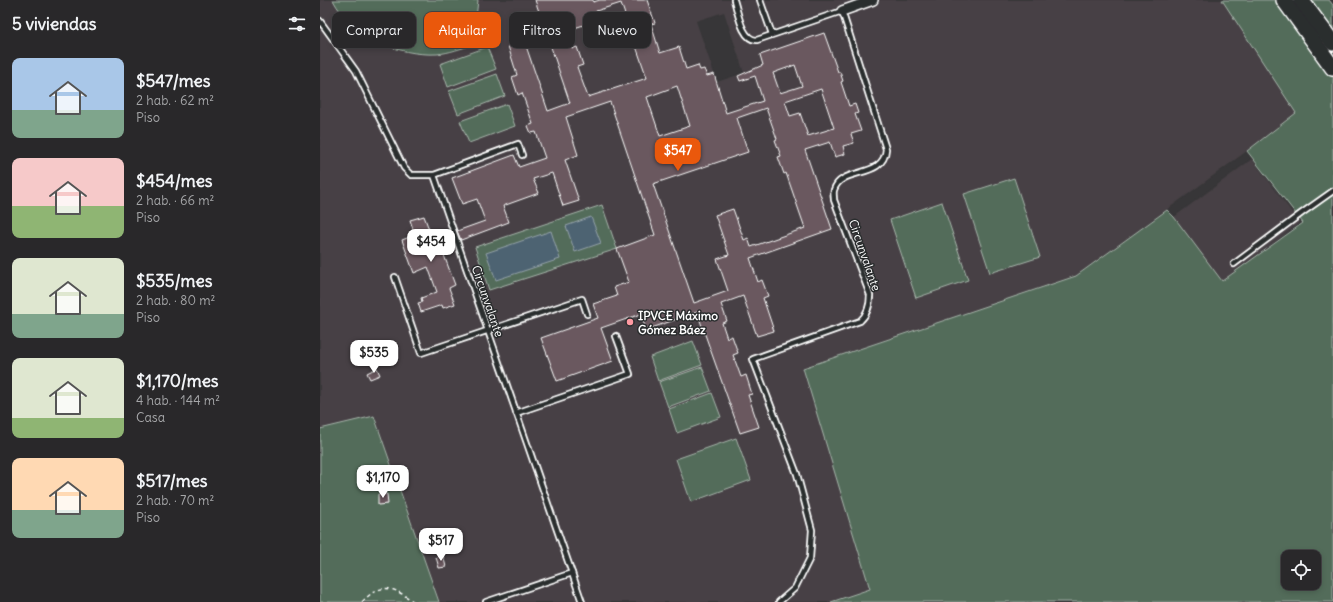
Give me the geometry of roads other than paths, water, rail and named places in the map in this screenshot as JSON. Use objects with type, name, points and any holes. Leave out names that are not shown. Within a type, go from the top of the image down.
[{"type":"highway","points":[[1284,0],[1332,64]]},
{"type":"highway","points":[[1301,0],[1333,44]]},
{"type":"street","points":[[842,11],[872,0]]},
{"type":"lane","points":[[734,0],[745,33],[753,40],[757,40],[842,11]]},
{"type":"lane","points":[[760,0],[772,34]]},
{"type":"lane","name":"Circunvalante","points":[[778,602],[795,588],[810,558],[812,530],[797,474],[753,359],[860,320],[865,316],[870,303],[870,295],[834,200],[834,191],[838,183],[846,178],[875,167],[882,163],[886,156],[886,149],[842,11]]},
{"type":"lane","points":[[320,21],[356,71],[404,168],[411,175],[434,175],[518,144],[522,155]]},
{"type":"lane","name":"Circunvalante","points":[[434,175],[582,602]]},
{"type":"lane","points":[[1234,264],[1333,191]]},
{"type":"lane","points":[[395,277],[421,353],[582,299],[587,314]]},
{"type":"lane","points":[[516,413],[630,374],[616,336]]},
{"type":"lane","points":[[486,602],[572,573]]},
{"type":"water","points":[[591,217],[601,243],[575,252],[566,226]]},
{"type":"water","points":[[551,231],[560,259],[496,280],[486,253]]},
{"type":"place","name":"IPVCE Máximo Gómez Báez","points":[[630,322]]}]
